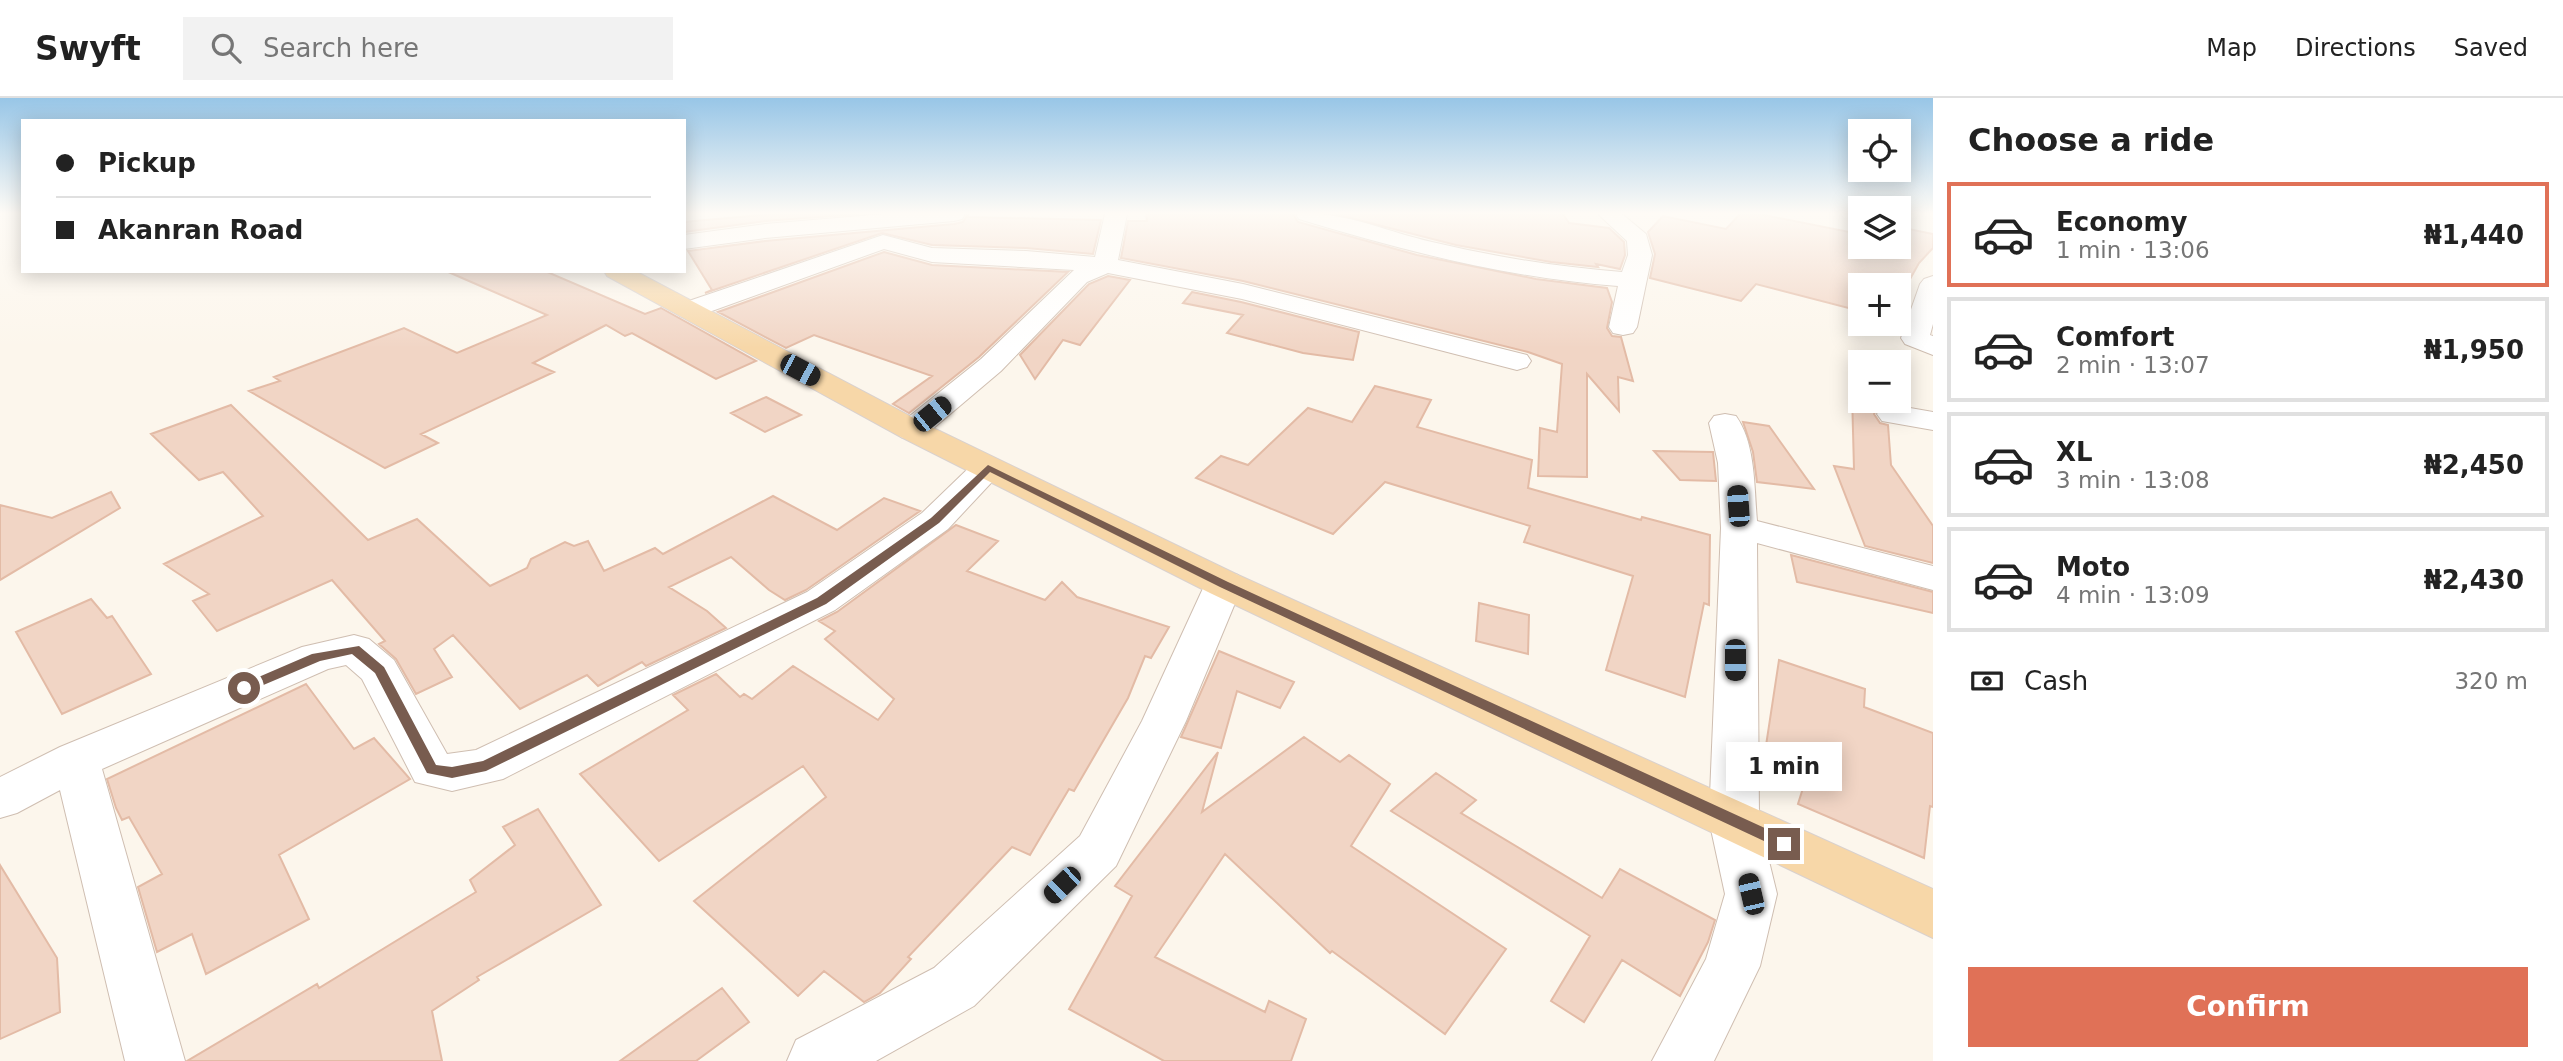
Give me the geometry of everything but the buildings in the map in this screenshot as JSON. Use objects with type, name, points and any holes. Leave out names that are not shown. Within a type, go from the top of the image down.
[{"type":"main road","points":[[620,273],[912,430],[1224,584],[1933,914]]},
{"type":"street","points":[[689,310],[835,259]]},
{"type":"street","points":[[1037,259],[1105,265],[1243,292],[1517,362]]},
{"type":"street","points":[[1105,265],[1106,259]]},
{"type":"street","points":[[1480,259],[1632,280]]},
{"type":"street","points":[[1623,327],[1639,259]]},
{"type":"street","points":[[912,430],[991,365],[1078,278],[1105,265]]},
{"type":"street","points":[[1933,284],[1915,338],[1933,347]]},
{"type":"street","points":[[1893,414],[1933,421]]},
{"type":"street","points":[[1682,1061],[1732,966],[1751,894],[1734,820],[1739,528],[1735,463],[1725,423]]},
{"type":"street","points":[[0,799],[76,760],[317,657],[354,649],[379,670],[432,769],[452,773],[486,766],[821,601],[935,521],[988,468]]},
{"type":"street","points":[[1739,528],[1818,546],[1933,578]]},
{"type":"street","points":[[817,1061],[954,987],[1098,851],[1164,721],[1224,584]]},
{"type":"street","points":[[76,760],[155,1061]]},
{"type":"route","points":[[244,688],[317,657],[354,649],[379,670],[432,769],[452,773],[486,766],[821,601],[935,521],[988,468],[1224,584],[1784,844]]}]
